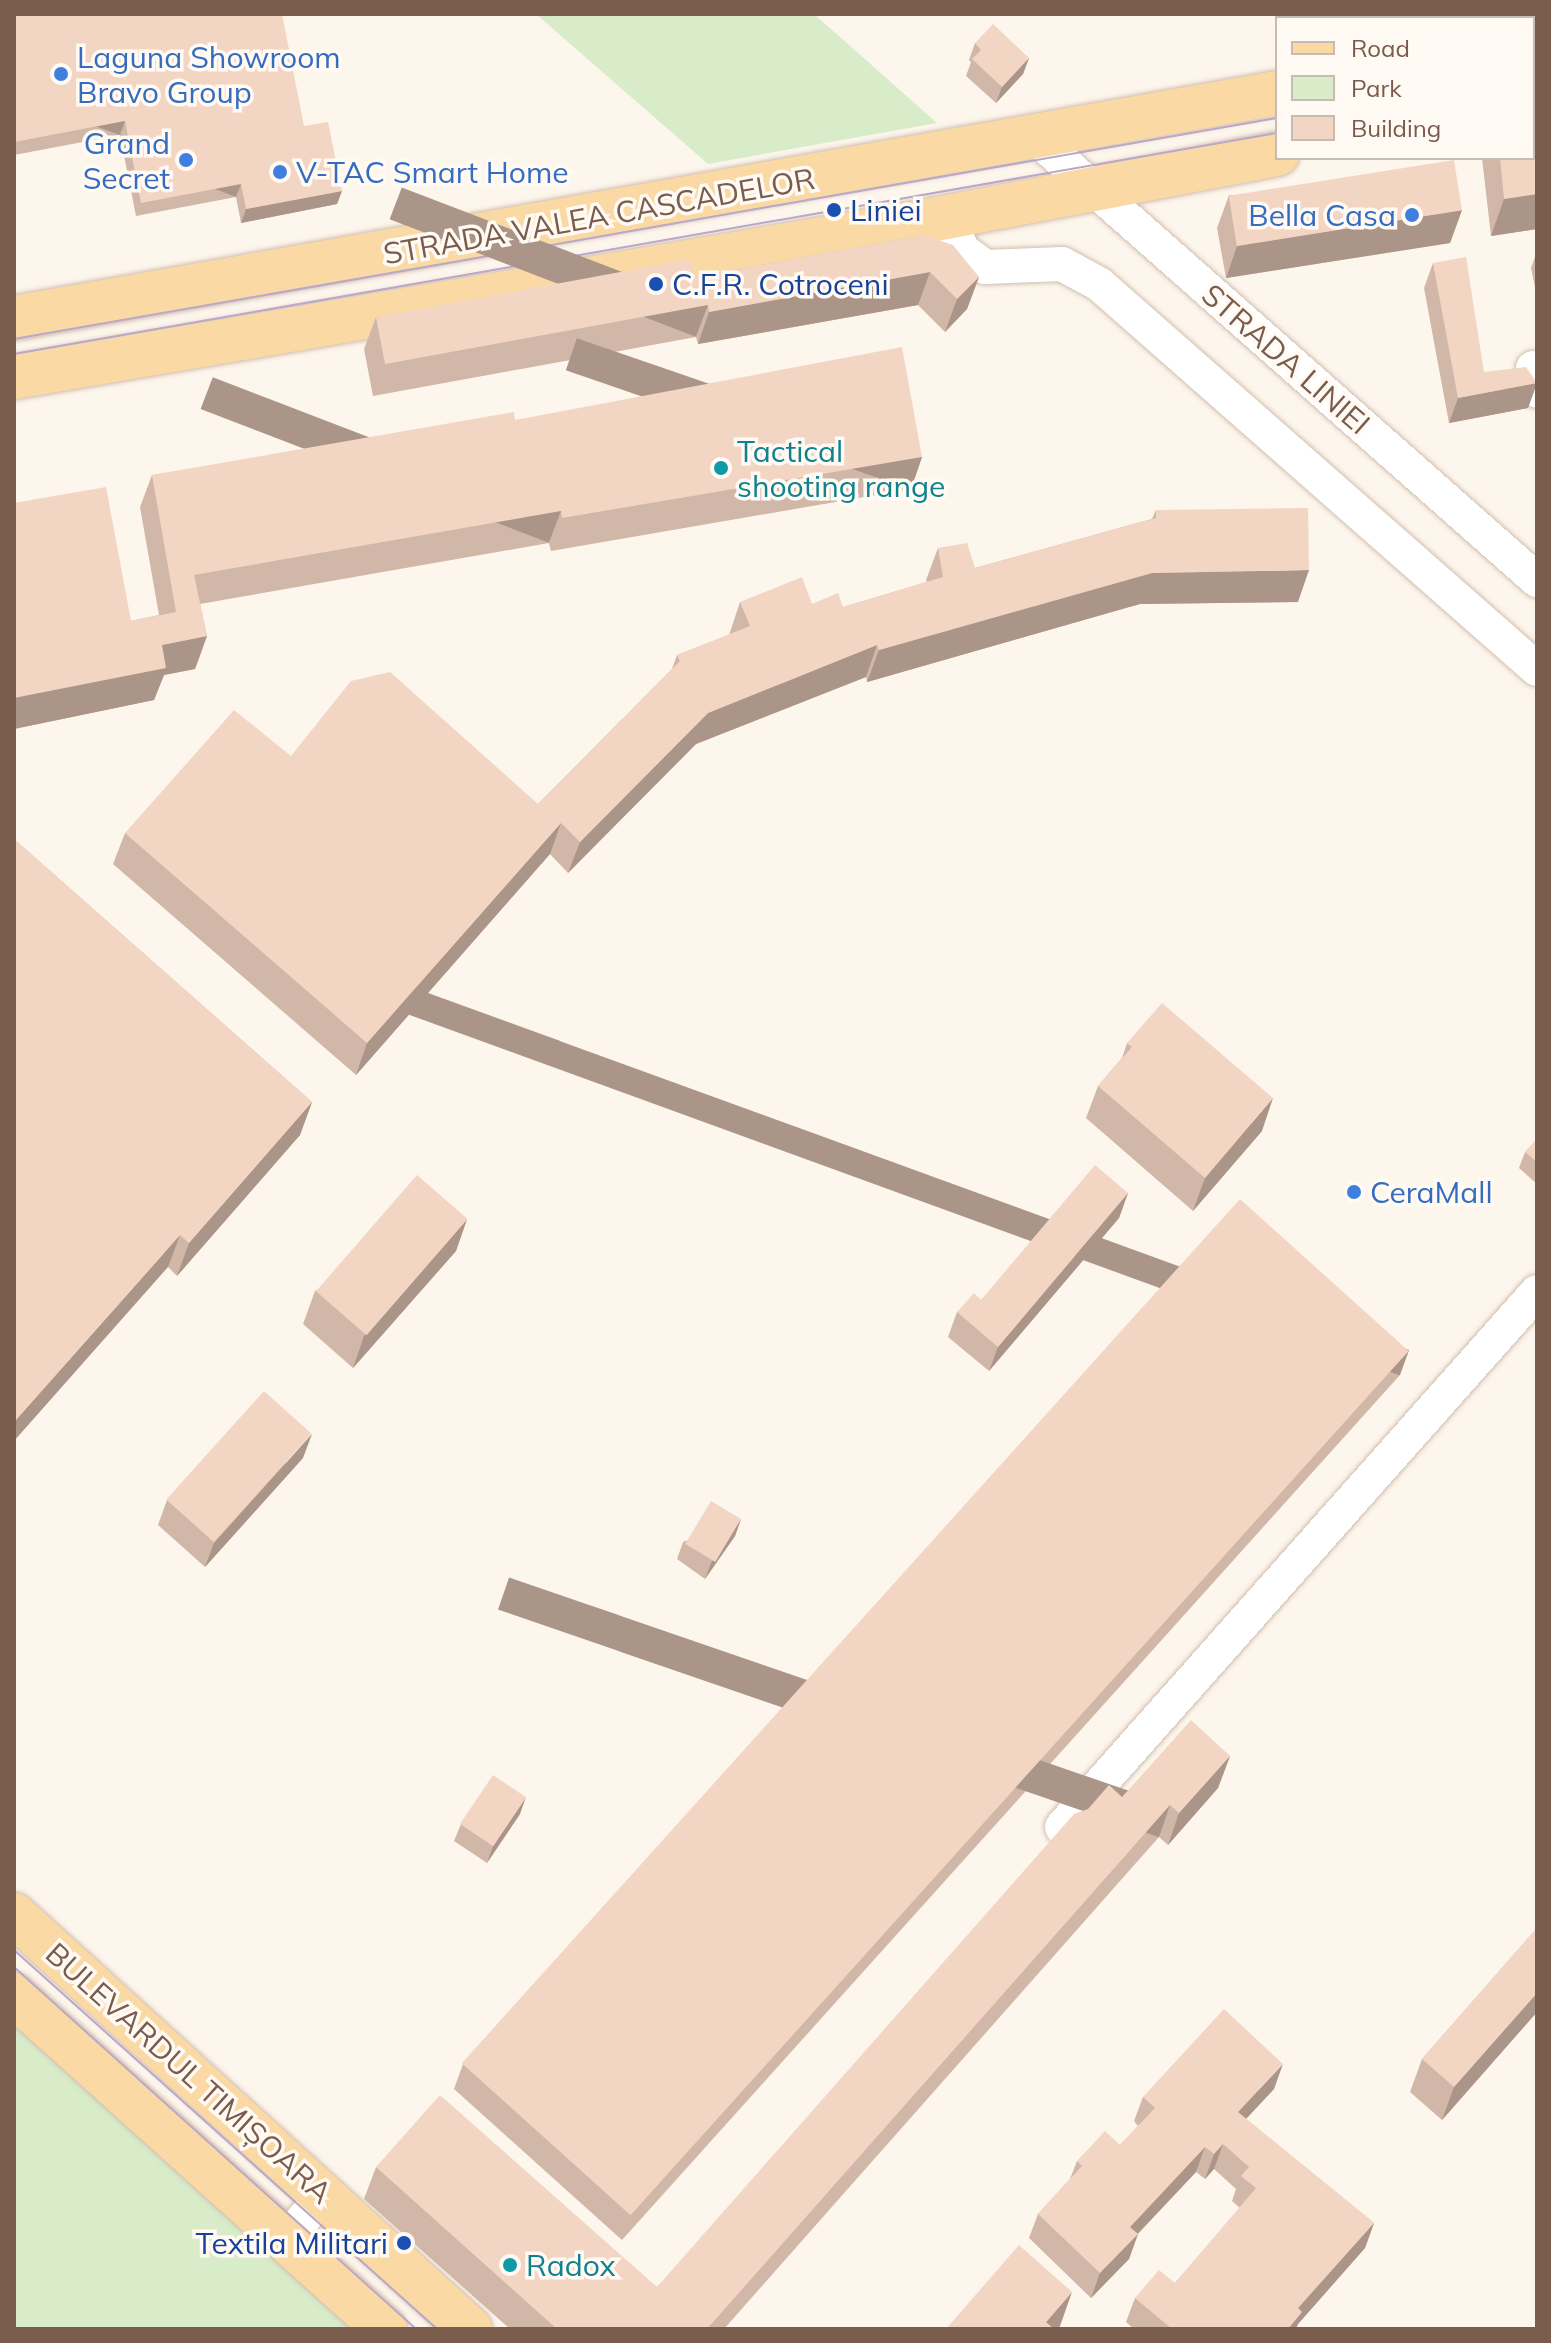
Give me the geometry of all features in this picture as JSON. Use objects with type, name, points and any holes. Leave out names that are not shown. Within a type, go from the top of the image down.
[{"type":"main road","name":"STRADA VALEA CASCADELOR","points":[[14,318],[1275,93]]},
{"type":"main road","name":"STRADA VALEA CASCADELOR","points":[[14,377],[949,216],[1275,154]]},
{"type":"main road","points":[[301,268],[311,325]]},
{"type":"main road","name":"BULEVARDUL TIMIȘOARA","points":[[14,1915],[470,2329]]},
{"type":"main road","name":"BULEVARDUL TIMIȘOARA","points":[[14,1995],[385,2329]]},
{"type":"street","name":"STRADA LINIEI","points":[[1035,137],[1529,563]]},
{"type":"street","points":[[949,216],[962,250],[985,267],[1062,264],[1099,284],[1537,669]]},
{"type":"street","points":[[1062,1827],[1537,1292]]},
{"type":"street","points":[[286,2239],[324,2195]]},
{"type":"green space","points":[[536,14],[814,14],[937,123],[708,164]]},
{"type":"green space","points":[[14,2024],[359,2329],[14,2329]]},
{"type":"building","points":[[14,14],[282,14],[304,126],[328,122],[342,191],[246,209],[241,184],[141,203],[125,121],[14,142]]},
{"type":"building","points":[[993,24],[1029,58],[1002,87],[972,59],[981,50],[975,43]]},
{"type":"building","points":[[1535,108],[1537,194],[1504,199],[1500,160],[1535,160]]},
{"type":"building","points":[[1454,160],[1462,210],[1237,246],[1229,196]]},
{"type":"building","points":[[924,235],[953,245],[979,277],[957,299],[930,272],[709,312],[708,305],[385,364],[376,317],[691,259],[694,277]]},
{"type":"building","points":[[1466,257],[1484,372],[1526,367],[1537,383],[1458,398],[1433,263]]},
{"type":"building","points":[[902,347],[922,457],[562,518],[561,511],[194,575],[207,636],[162,645],[166,668],[14,698],[14,503],[106,487],[131,621],[176,612],[152,475],[514,412],[515,420]]},
{"type":"building","points":[[1308,508],[1309,570],[1152,573],[879,650],[877,645],[708,713],[580,842],[561,823],[367,1043],[125,833],[234,710],[291,756],[351,681],[390,672],[538,804],[680,661],[677,655],[750,626],[740,602],[802,577],[812,604],[838,593],[843,607],[943,577],[938,548],[967,543],[975,568],[1156,518],[1156,510]]},
{"type":"building","points":[[14,839],[312,1102],[189,1243],[180,1235],[14,1422]]},
{"type":"building","points":[[1162,1003],[1273,1098],[1205,1178],[1098,1086],[1132,1047],[1127,1043]]},
{"type":"building","points":[[1537,1139],[1537,1162],[1525,1152]]},
{"type":"building","points":[[1095,1165],[1128,1193],[998,1347],[957,1312],[974,1293],[981,1300]]},
{"type":"building","points":[[417,1175],[468,1219],[367,1335],[316,1291]]},
{"type":"building","points":[[1240,1199],[1409,1351],[630,2215],[462,2063]]},
{"type":"building","points":[[264,1391],[312,1434],[214,1542],[166,1499]]},
{"type":"building","points":[[711,1501],[741,1519],[715,1562],[685,1544]]},
{"type":"building","points":[[1191,1720],[1230,1756],[1179,1813],[1170,1805],[707,2329],[557,2329],[376,2167],[440,2095],[657,2287],[1074,1814],[1088,1809],[1109,1785],[1122,1797]]},
{"type":"building","points":[[493,1775],[526,1797],[493,1846],[460,1824]]},
{"type":"building","points":[[1537,1928],[1537,1993],[1454,2087],[1422,2059]]},
{"type":"building","points":[[1224,2009],[1283,2064],[1238,2112],[1374,2223],[1298,2308],[1302,2312],[1288,2329],[1172,2329],[1135,2298],[1159,2270],[1175,2283],[1256,2188],[1241,2176],[1249,2167],[1223,2144],[1214,2154],[1205,2147],[1130,2227],[1138,2234],[1100,2273],[1038,2214],[1082,2166],[1077,2161],[1105,2131],[1120,2145],[1155,2108],[1143,2097]]},
{"type":"building","points":[[1019,2245],[1072,2292],[1046,2322],[1054,2329],[946,2329]]},
{"type":"tram line","points":[[14,339],[1275,118]]},
{"type":"tram line","points":[[14,354],[1275,133]]},
{"type":"tram line","points":[[14,1950],[437,2329]]},
{"type":"tram line","points":[[14,1967],[416,2329]]},
{"type":"place","name":"Laguna Showroom Bravo Group","points":[[61,74]]},
{"type":"place","name":"Grand Secret","points":[[186,160]]},
{"type":"place","name":"V-TAC Smart Home","points":[[280,172]]},
{"type":"place","name":"Liniei","points":[[834,210]]},
{"type":"place","name":"Bella Casa","points":[[1412,215]]},
{"type":"place","name":"C.F.R. Cotroceni","points":[[656,284]]},
{"type":"place","name":"Tactical shooting range","points":[[721,468]]},
{"type":"place","name":"CeraMall","points":[[1354,1192]]},
{"type":"place","name":"Textila Militari","points":[[404,2243]]},
{"type":"place","name":"Radox","points":[[510,2265]]}]
